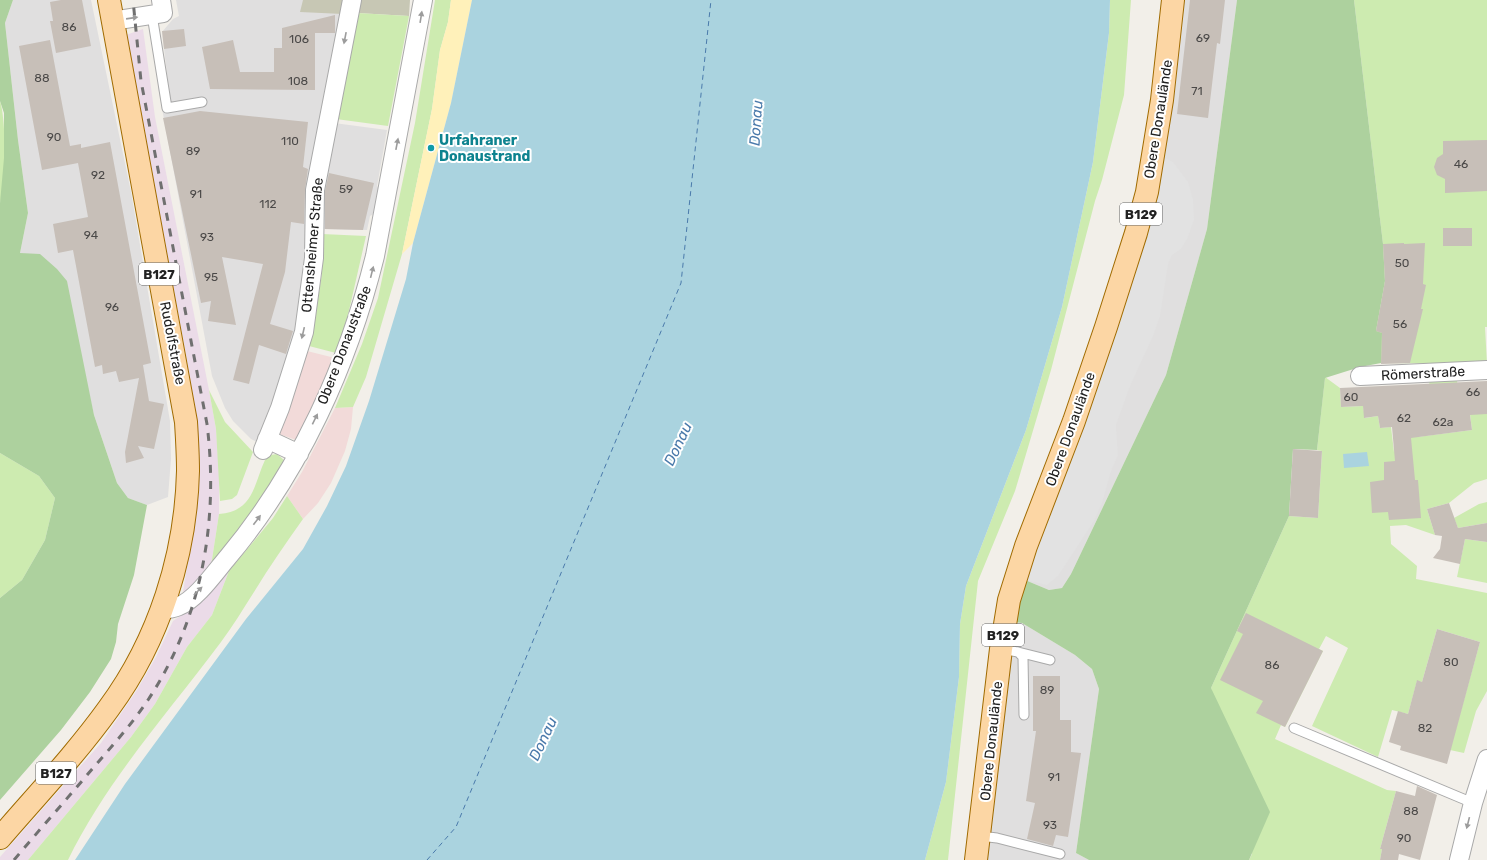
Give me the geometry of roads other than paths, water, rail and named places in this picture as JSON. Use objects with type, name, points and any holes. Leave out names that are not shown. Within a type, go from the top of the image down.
[{"type":"main road","name":"Rudolfstraße","points":[[109,0],[186,422],[188,470],[185,510],[179,550],[172,578],[161,610]]},
{"type":"main road","name":"Obere Donaulände","points":[[976,860],[1010,650],[1006,615],[1013,583],[1076,414],[1106,328],[1136,233],[1146,192],[1161,107],[1173,0]]},
{"type":"main road","name":"B127","points":[[0,838],[86,739],[110,707],[134,669],[161,610]]},
{"type":"street","name":"Ottensheimer Straße","points":[[298,454],[265,445],[280,408],[304,332],[314,258],[315,190],[352,0]]},
{"type":"street","name":"Obere Donaustraße","points":[[161,610],[179,606],[186,602],[215,573],[267,506],[298,454],[331,387],[365,298],[375,256],[423,0]]},
{"type":"street","points":[[112,21],[157,7]]},
{"type":"street","name":"Römerstraße","points":[[1360,376],[1487,370]]},
{"type":"street","points":[[1459,860],[1473,802],[1487,759]]},
{"type":"lane","points":[[157,7],[167,108],[202,102]]},
{"type":"lane","points":[[1010,650],[1050,660]]},
{"type":"lane","points":[[1010,650],[1023,657],[1024,715]]},
{"type":"lane","points":[[1294,728],[1473,802]]},
{"type":"lane","points":[[980,836],[997,838],[1060,854]]},
{"type":"water","name":"Donau","points":[[472,0],[1110,0],[1109,33],[1093,162],[1062,307],[1026,430],[966,586],[960,624],[959,677],[946,782],[925,860],[75,860],[125,784],[246,619],[303,549],[327,506],[346,466],[369,401],[406,279],[413,243],[451,103]]},
{"type":"water","points":[[1367,452],[1369,466],[1344,468],[1343,454]]},
{"type":"railway","points":[[14,860],[122,735],[148,700],[167,669],[182,636],[194,602],[208,532],[210,460],[207,424],[141,81],[133,0]]},
{"type":"place","name":"Urfahraner Donaustrand","points":[[431,148]]}]
